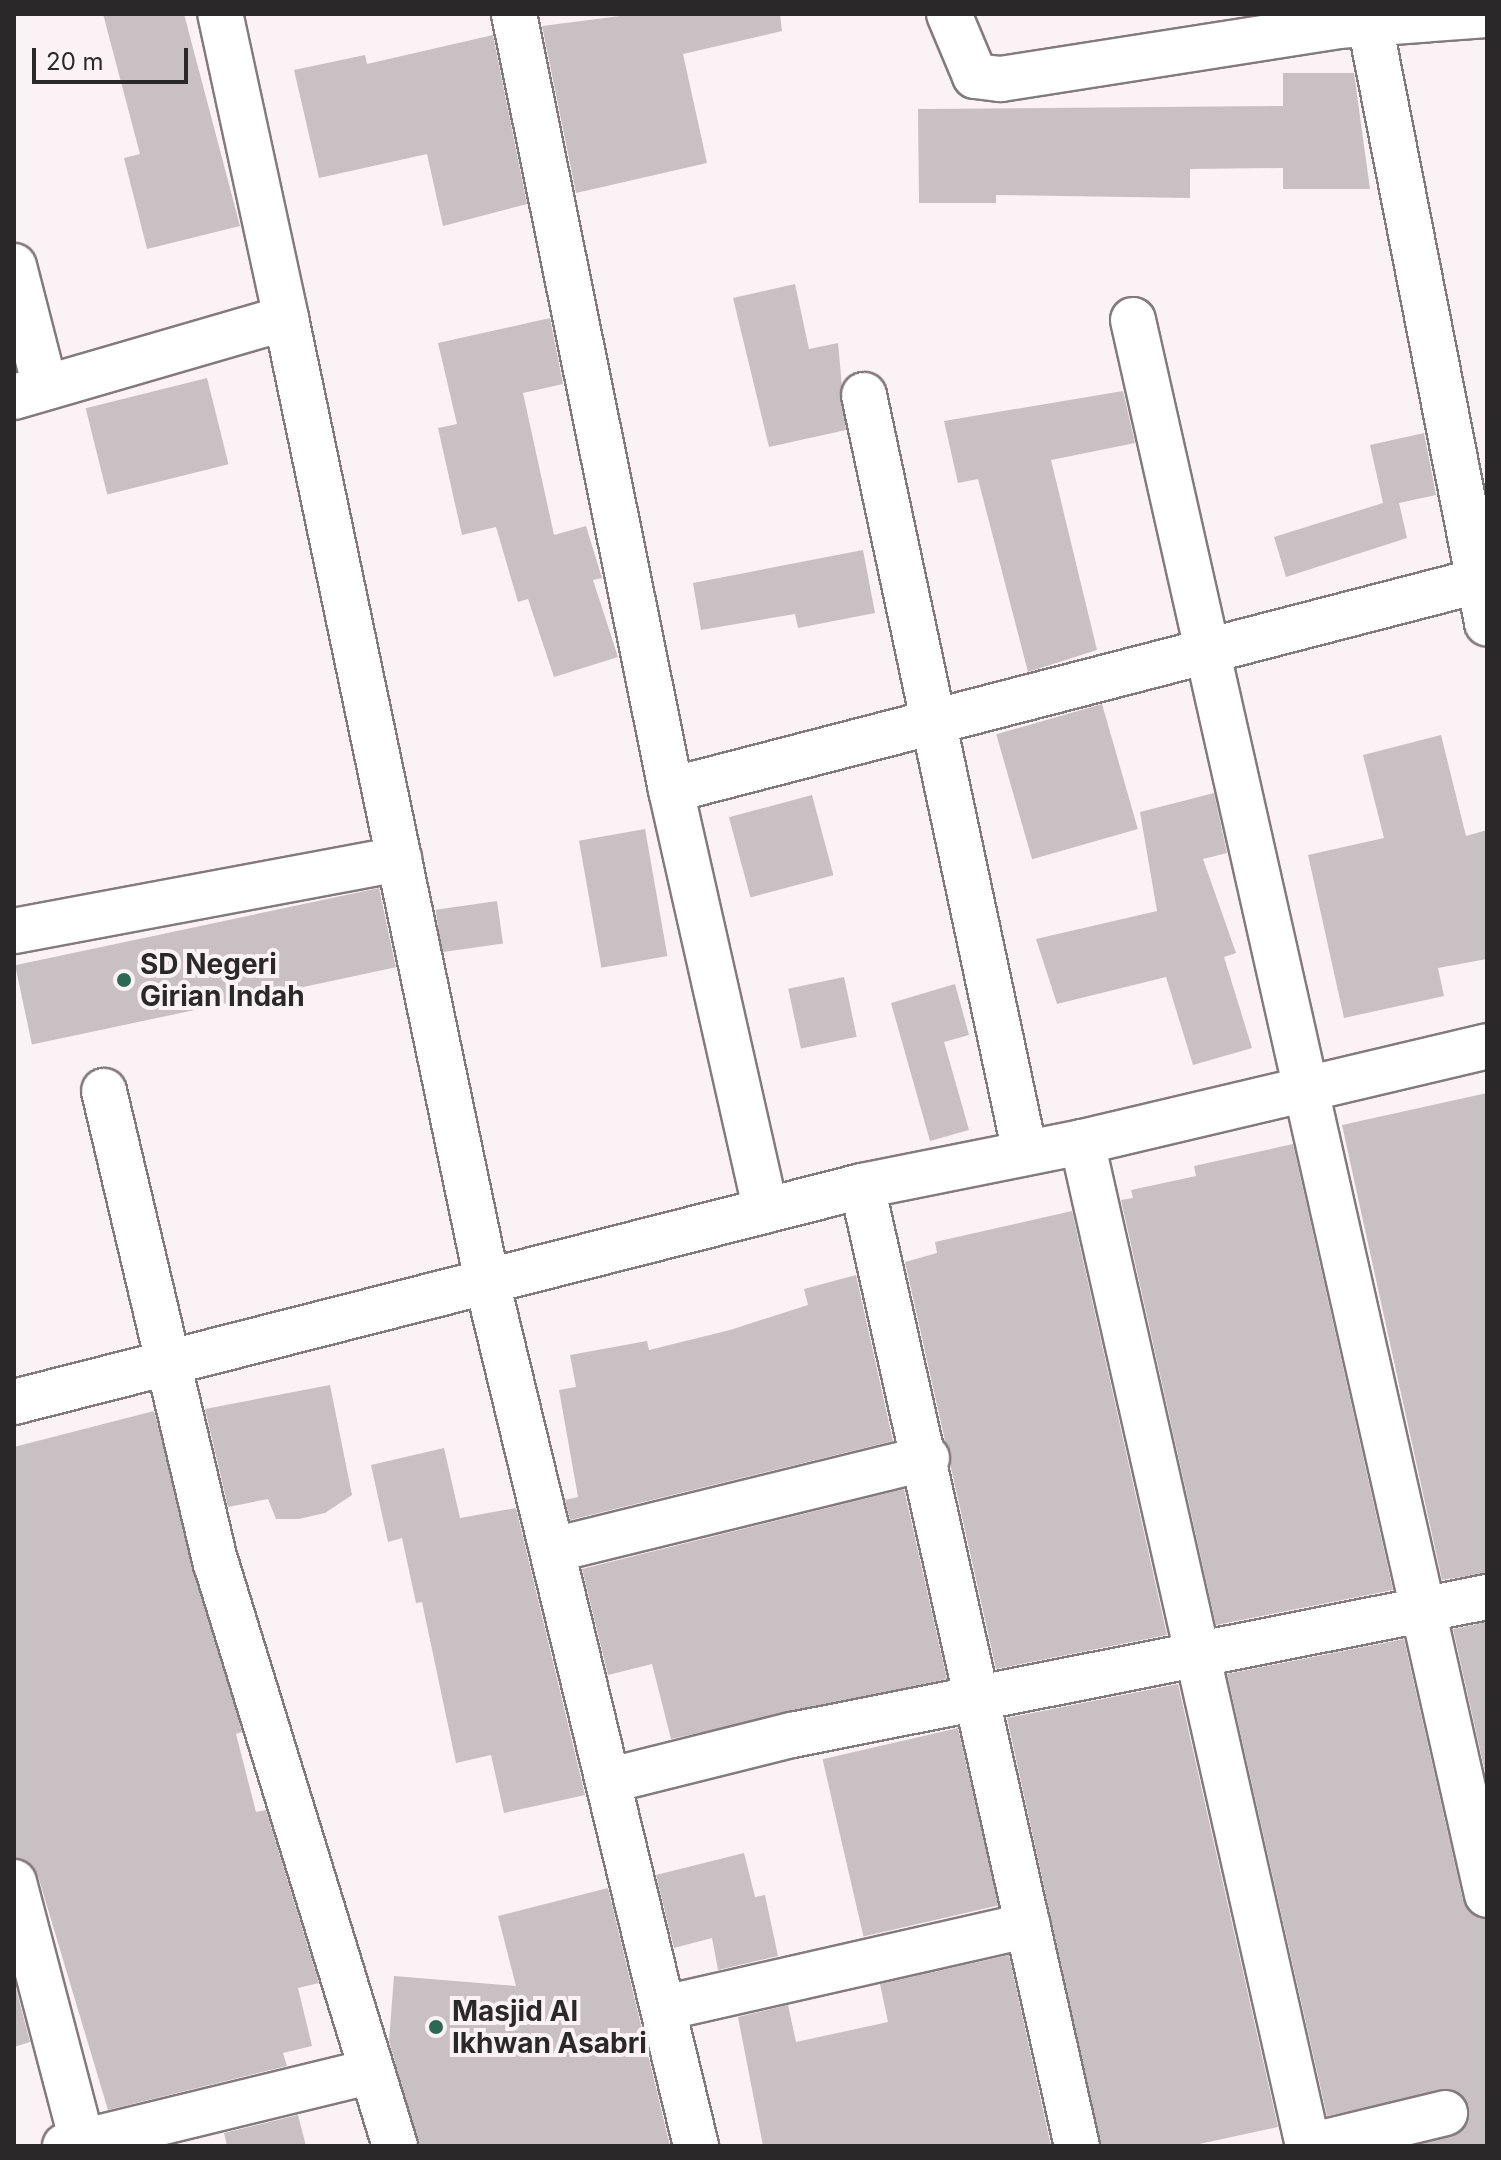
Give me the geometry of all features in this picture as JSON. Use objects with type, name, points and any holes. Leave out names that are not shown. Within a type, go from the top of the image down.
[{"type":"street","points":[[220,14],[488,1286],[557,1549],[696,2146]]},
{"type":"street","points":[[514,14],[671,790],[766,1210]]},
{"type":"street","points":[[949,14],[975,76],[1001,79],[1367,19],[1487,15]]},
{"type":"street","points":[[1367,19],[1481,580],[1487,623]]},
{"type":"street","points":[[14,266],[30,392],[286,318]]},
{"type":"street","points":[[1133,320],[1487,1895]]},
{"type":"street","points":[[864,395],[1025,1153]]},
{"type":"street","points":[[671,790],[1210,653],[1481,580]]},
{"type":"street","points":[[14,931],[399,859]]},
{"type":"street","points":[[14,1402],[165,1368],[488,1286],[862,1186],[1082,1142],[1487,1046]]},
{"type":"street","points":[[104,1091],[165,1368],[279,1783],[395,2146]]},
{"type":"street","points":[[1082,1142],[1309,2146],[1445,2113]]},
{"type":"street","points":[[862,1186],[927,1458],[1077,2146]]},
{"type":"street","points":[[557,1549],[927,1458]]},
{"type":"street","points":[[611,1780],[792,1735],[1200,1659],[1487,1597]]},
{"type":"street","points":[[14,1882],[74,2144],[369,2072]]},
{"type":"street","points":[[664,2008],[1028,1925]]},
{"type":"building","points":[[103,14],[184,14],[240,226],[147,249],[124,158],[140,154]]},
{"type":"building","points":[[636,14],[780,14],[782,31],[683,54],[707,163],[576,193],[542,26]]},
{"type":"building","points":[[493,35],[527,204],[443,226],[427,154],[319,178],[294,70],[365,55],[367,64]]},
{"type":"building","points":[[1283,73],[1354,73],[1370,189],[1283,189],[1283,168],[1190,169],[1190,198],[996,195],[996,203],[919,203],[918,109],[1283,106]]},
{"type":"building","points":[[795,284],[809,349],[838,343],[846,430],[769,447],[733,298]]},
{"type":"building","points":[[550,318],[563,384],[523,393],[554,535],[586,526],[602,578],[593,580],[618,657],[554,677],[528,599],[518,602],[496,527],[462,535],[438,428],[457,424],[438,343]]},
{"type":"building","points":[[207,378],[229,464],[107,495],[86,408]]},
{"type":"building","points":[[1123,391],[1135,443],[1051,460],[1097,650],[1028,672],[978,479],[958,483],[944,421]]},
{"type":"building","points":[[1424,433],[1436,495],[1399,503],[1407,538],[1286,577],[1274,537],[1383,503],[1370,445]]},
{"type":"building","points":[[863,550],[875,613],[798,628],[795,614],[701,630],[693,583]]},
{"type":"building","points":[[1102,704],[1138,829],[1032,859],[996,734]]},
{"type":"building","points":[[1441,735],[1466,836],[1487,830],[1487,959],[1438,968],[1444,996],[1344,1018],[1308,855],[1384,838],[1363,755]]},
{"type":"building","points":[[1214,793],[1227,853],[1203,859],[1236,953],[1224,957],[1252,1048],[1193,1065],[1166,977],[1057,1004],[1036,939],[1157,911],[1140,812]]},
{"type":"building","points":[[812,795],[833,875],[750,897],[729,817]]},
{"type":"building","points":[[645,829],[667,956],[601,968],[579,841]]},
{"type":"building","points":[[379,888],[396,967],[32,1045],[15,965]]},
{"type":"building","points":[[497,901],[503,944],[442,952],[436,910]]},
{"type":"building","points":[[844,977],[857,1037],[801,1049],[788,989]]},
{"type":"building","points":[[955,984],[969,1035],[944,1042],[969,1130],[930,1141],[891,1003]]},
{"type":"building","points":[[1487,1093],[1487,1573],[1442,1580],[1342,1125]]},
{"type":"building","points":[[1293,1144],[1393,1590],[1216,1625],[1121,1200],[1133,1198],[1131,1190],[1196,1176],[1194,1166]]},
{"type":"building","points":[[1072,1211],[1167,1635],[996,1669],[905,1262],[937,1253],[935,1242]]},
{"type":"building","points":[[856,1275],[893,1441],[570,1520],[565,1500],[578,1497],[559,1390],[576,1387],[570,1355],[647,1341],[649,1350],[730,1330],[808,1305],[804,1289]]},
{"type":"building","points":[[330,1385],[352,1495],[325,1513],[299,1519],[276,1519],[268,1499],[228,1507],[205,1409]]},
{"type":"building","points":[[154,1411],[242,1732],[236,1734],[256,1812],[266,1810],[319,1983],[298,1988],[312,2046],[283,2053],[287,2066],[108,2110],[38,1876],[14,1858],[14,1447]]},
{"type":"building","points":[[444,1448],[460,1518],[516,1508],[585,1795],[504,1813],[491,1755],[456,1763],[422,1602],[416,1603],[402,1538],[388,1542],[371,1465]]},
{"type":"building","points":[[904,1489],[947,1679],[671,1739],[652,1664],[608,1675],[582,1569]]},
{"type":"building","points":[[1487,1622],[1487,1781],[1453,1629]]},
{"type":"building","points":[[1404,1639],[1463,1900],[1487,1919],[1487,2146],[1415,2146],[1463,2130],[1469,2106],[1451,2089],[1327,2116],[1227,1674]]},
{"type":"building","points":[[1178,1684],[1278,2127],[1190,2146],[1101,2146],[1007,1718]]},
{"type":"building","points":[[958,1728],[999,1905],[864,1937],[823,1759]]},
{"type":"building","points":[[744,1853],[755,1897],[765,1895],[778,1956],[718,1970],[712,1938],[674,1948],[656,1875]]},
{"type":"building","points":[[608,1888],[670,2146],[419,2146],[389,2041],[394,1976],[516,1986],[498,1916]]},
{"type":"building","points":[[1009,1955],[1051,2146],[763,2146],[738,2017],[788,2005],[796,2042],[888,2022],[880,1984]]},
{"type":"building","points":[[14,1981],[30,2042],[14,2047]]},
{"type":"building","points":[[298,2115],[306,2146],[227,2146],[224,2133]]},
{"type":"place","name":"SD Negeri Girian Indah","points":[[124,980]]},
{"type":"place","name":"Masjid Al Ikhwan Asabri","points":[[436,2027]]}]
